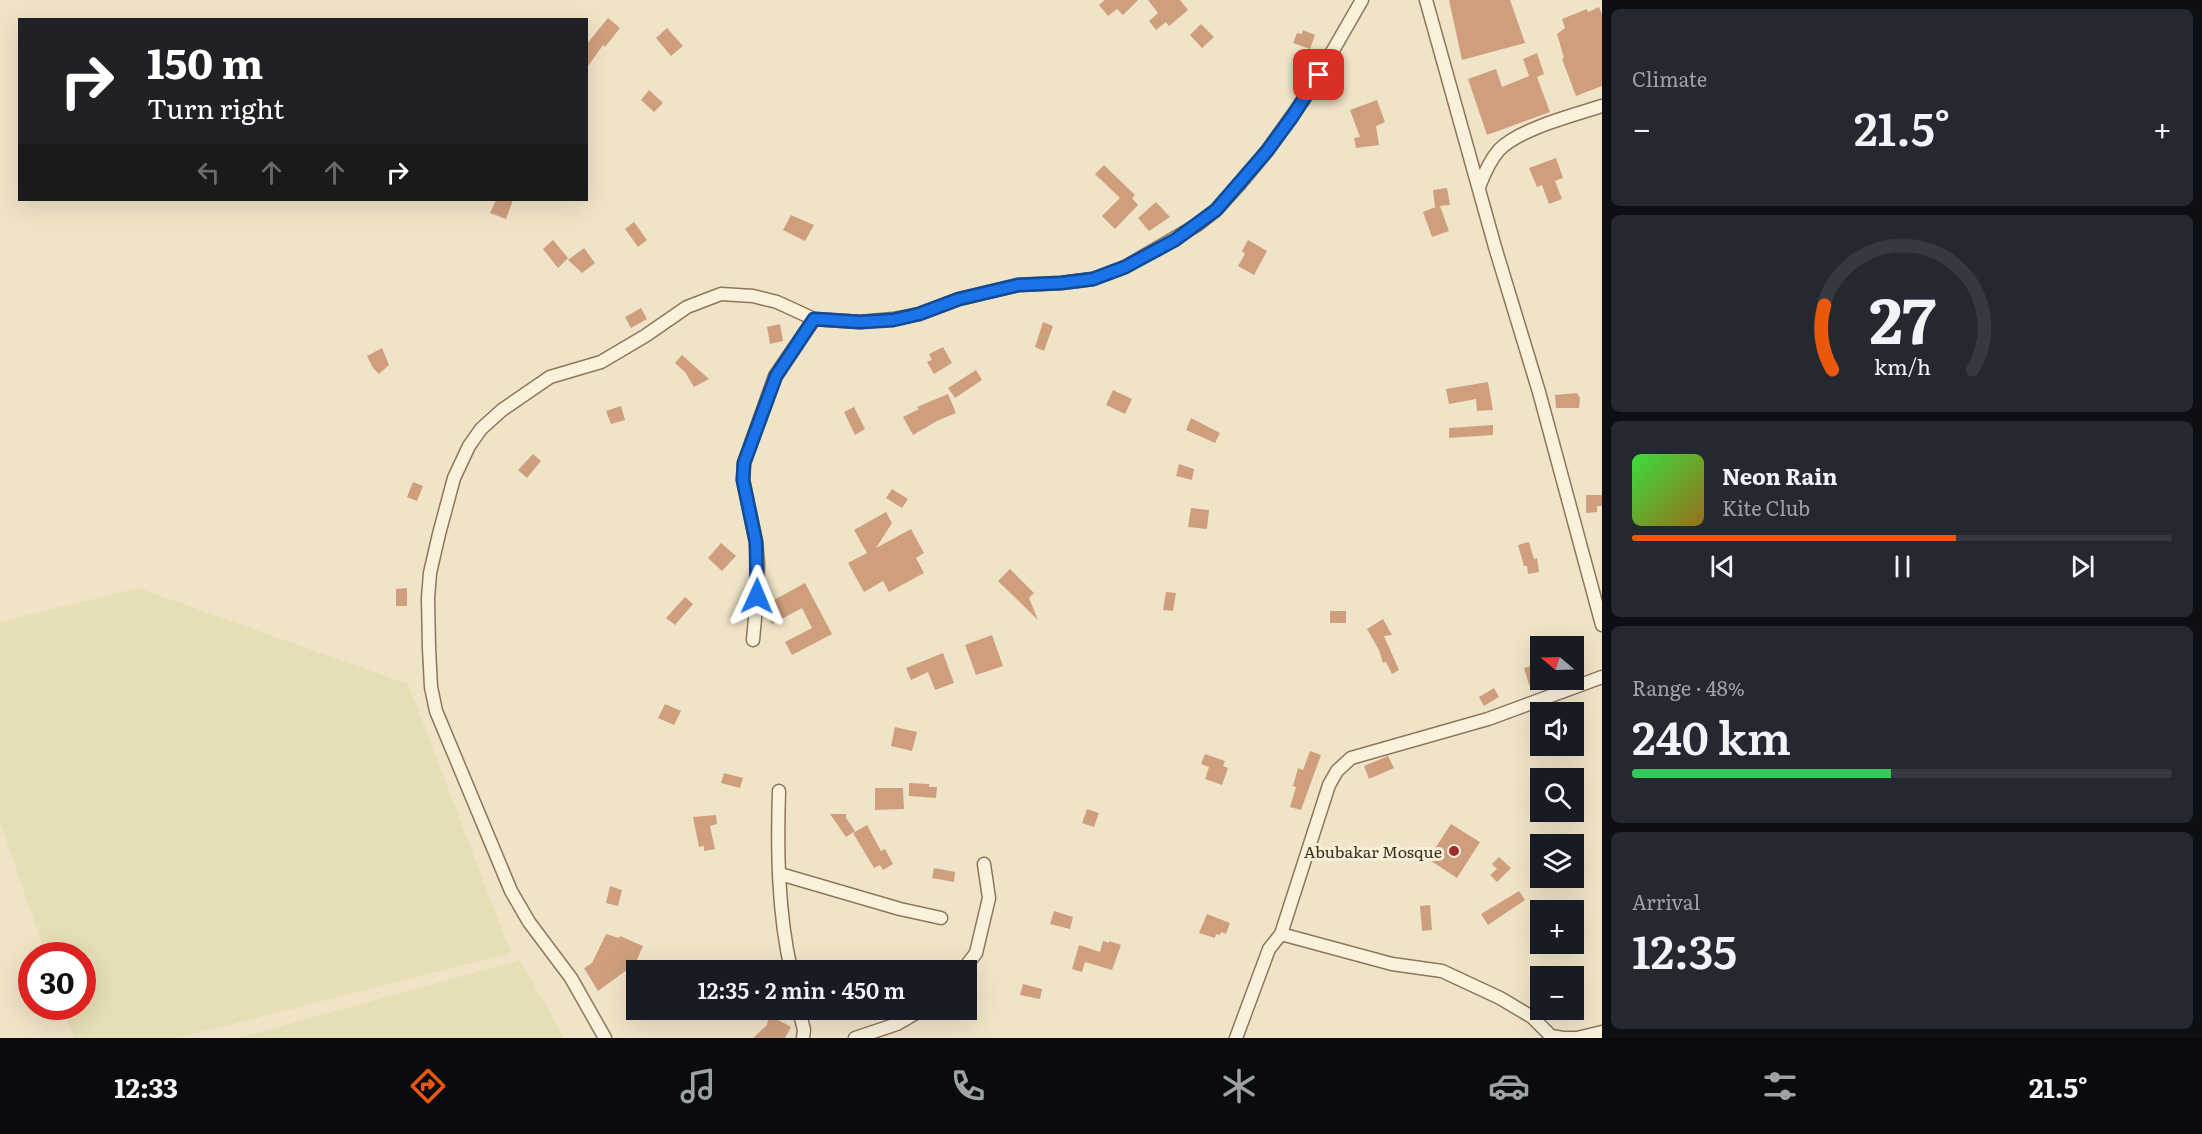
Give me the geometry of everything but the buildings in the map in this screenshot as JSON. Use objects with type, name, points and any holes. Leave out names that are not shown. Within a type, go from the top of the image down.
[{"type":"street","points":[[605,1038],[572,978],[529,922],[511,891],[436,711],[431,687],[430,573],[454,478],[469,446],[481,429],[502,410],[550,377],[601,363],[645,336],[687,306],[721,294],[737,294],[777,302],[814,319],[860,322],[893,320],[919,314],[959,299],[1018,285],[1093,279],[1125,267],[1153,253],[1216,210],[1260,160],[1309,92],[1362,0]]},
{"type":"street","points":[[1426,0],[1539,392],[1602,625]]},
{"type":"street","points":[[1479,187],[1497,152],[1508,141],[1551,123],[1602,106]]},
{"type":"street","points":[[753,640],[758,563],[743,480],[744,463],[776,376],[814,319]]},
{"type":"street","points":[[1236,1038],[1269,949],[1281,934],[1329,785],[1337,771],[1351,758],[1488,719],[1602,677]]},
{"type":"street","points":[[779,791],[778,842],[784,940],[789,960]]},
{"type":"street","points":[[971,960],[976,953],[989,898],[984,864]]},
{"type":"street","points":[[780,874],[900,909],[941,918]]},
{"type":"street","points":[[1281,934],[1392,964],[1442,971],[1500,998],[1532,1017],[1558,1038],[1577,1038],[1602,1032]]},
{"type":"street","points":[[802,1020],[803,1038]]},
{"type":"street","points":[[855,1038],[904,1020]]},
{"type":"shaded area","points":[[138,588],[408,684],[511,953],[177,1038],[74,1038],[68,1020],[96,1020],[96,942],[42,942],[0,822],[0,622]]},
{"type":"shaded area","points":[[520,960],[564,1038],[238,1038]]},
{"type":"place","name":"Abubakar Mosque","points":[[1454,851]]},
{"type":"route","points":[[757,596],[756,542],[743,480],[744,463],[776,376],[814,319],[835,322],[893,320],[919,314],[959,299],[1018,285],[1093,279],[1125,267],[1175,240],[1216,210],[1267,151],[1319,75]]}]
